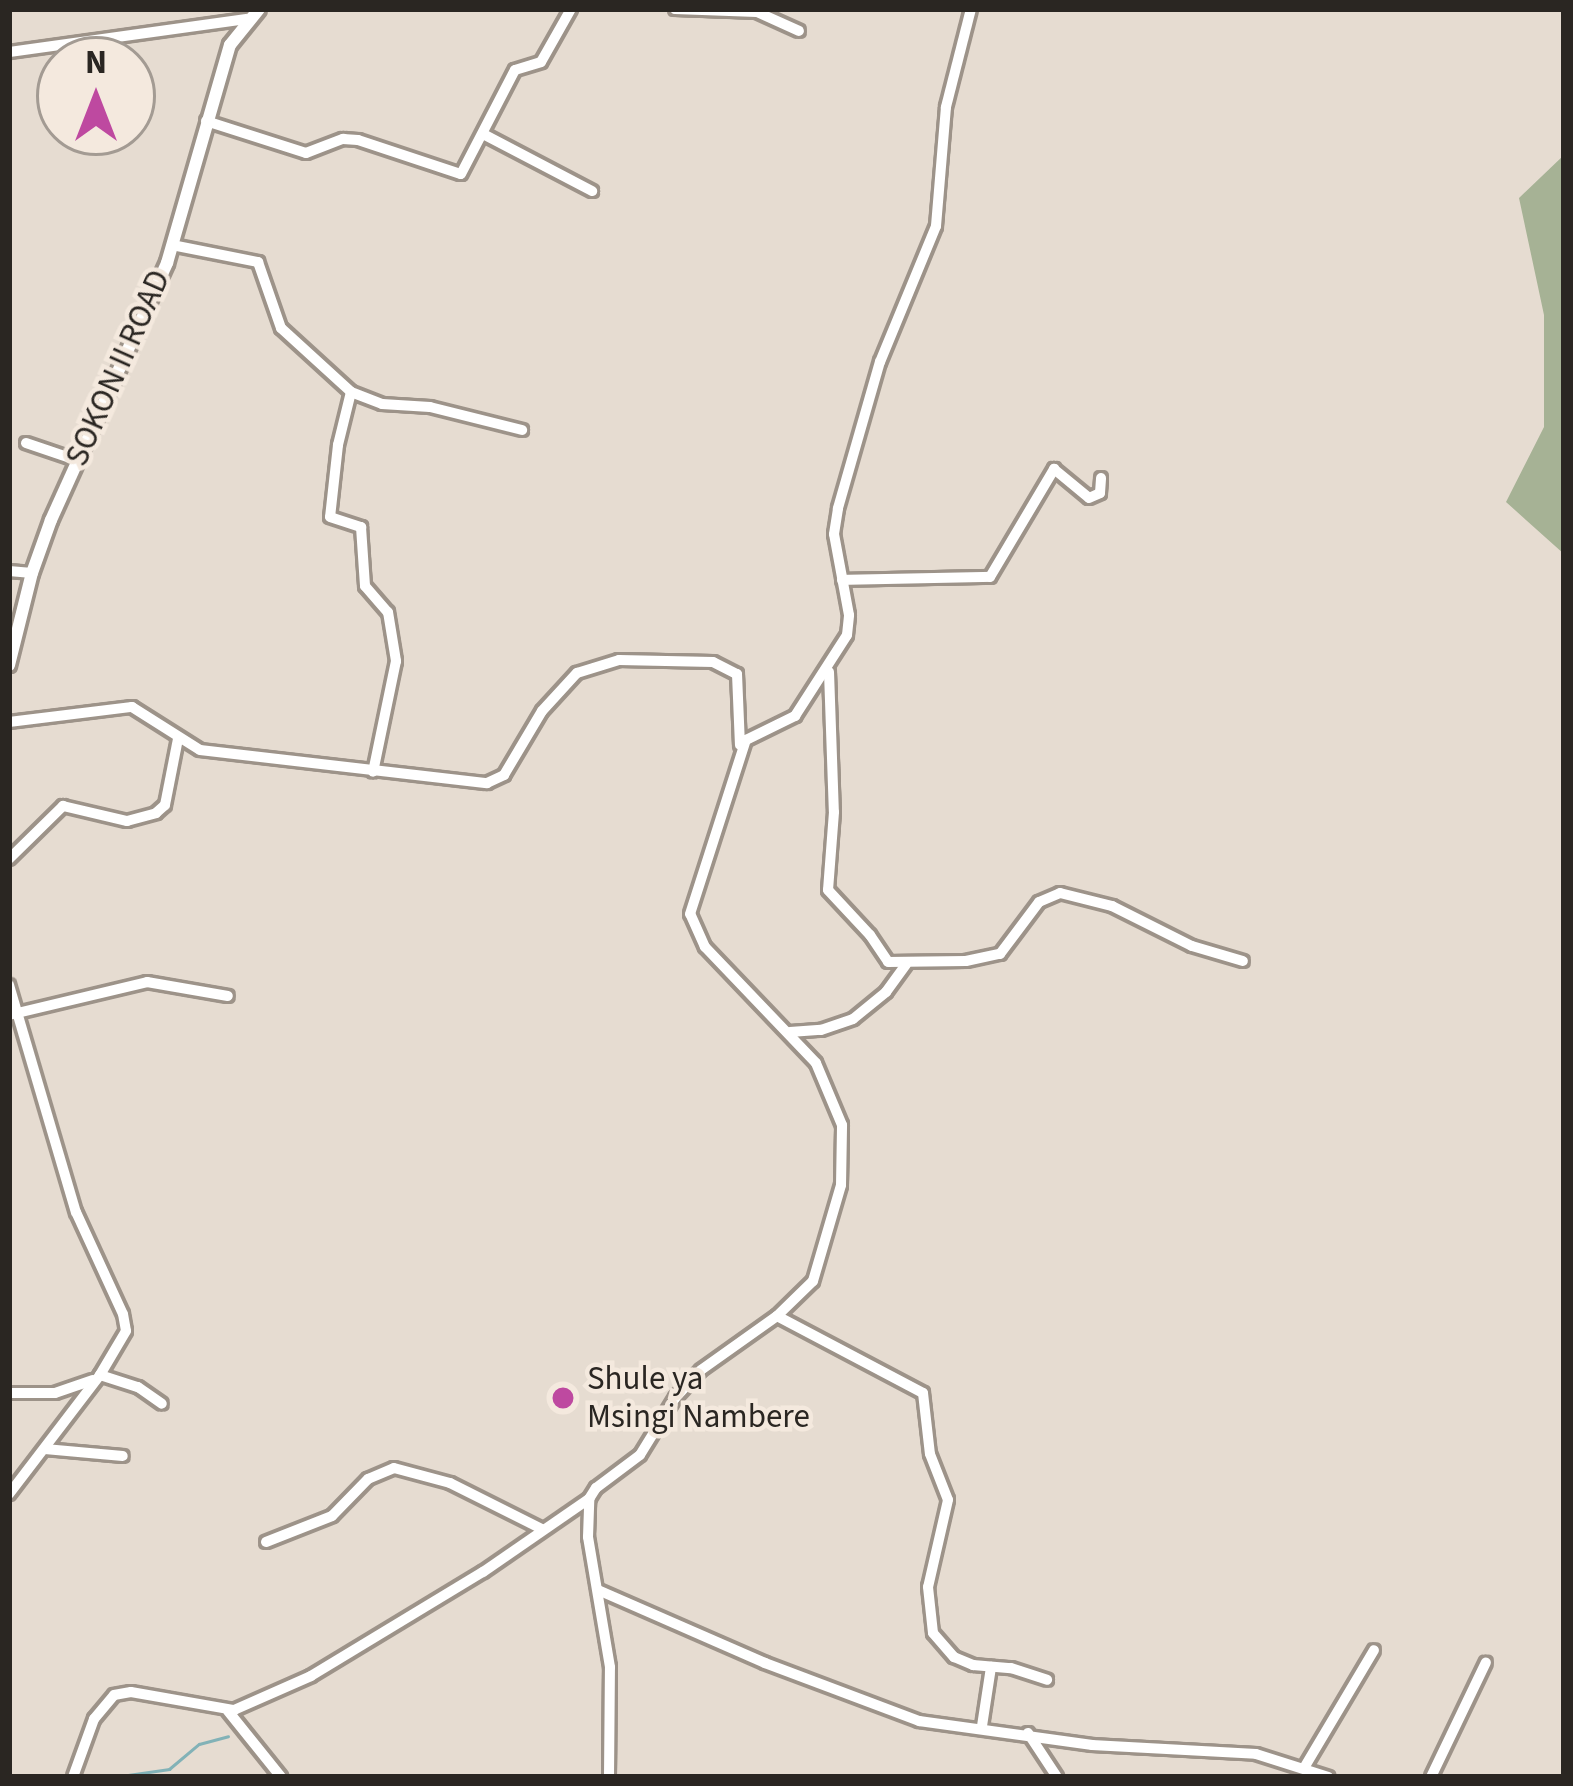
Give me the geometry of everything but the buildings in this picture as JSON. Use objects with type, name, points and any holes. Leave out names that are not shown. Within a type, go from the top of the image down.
[{"type":"street","points":[[206,121],[306,153],[343,139],[358,140],[457,174],[468,170],[515,70],[544,58],[571,9]]},
{"type":"street","points":[[675,9],[758,12],[800,31]]},
{"type":"street","points":[[609,1777],[610,1667],[586,1520],[589,1499],[596,1488],[640,1455],[675,1398],[701,1370],[777,1316],[813,1281],[820,1267],[843,1154],[842,1125],[827,1084],[790,1032],[705,947],[692,921],[693,894],[722,822],[740,753],[751,735],[796,716],[847,635],[834,534],[838,508],[880,362],[936,226],[946,107],[971,9]]},
{"type":"street","points":[[9,52],[253,14]]},
{"type":"street","name":"SOKON II ROAD","points":[[9,665],[32,572],[76,460],[146,317],[230,45],[253,14]]},
{"type":"street","points":[[484,135],[592,191]]},
{"type":"street","points":[[172,245],[258,262],[281,328],[351,392],[382,404],[430,407],[522,430]]},
{"type":"street","points":[[351,392],[329,512],[333,520],[361,527],[365,586],[388,612],[396,661],[374,772]]},
{"type":"street","points":[[26,443],[76,460]]},
{"type":"street","points":[[842,580],[989,577],[1054,469],[1089,498],[1100,493],[1101,478]]},
{"type":"street","points":[[9,571],[32,572]]},
{"type":"street","points":[[9,722],[132,707],[200,750],[374,772],[497,781],[569,680],[598,663],[713,662],[734,669],[740,753]]},
{"type":"street","points":[[829,668],[834,812],[828,890],[870,934],[888,962],[966,962],[1005,952],[1039,902],[1060,893],[1112,906],[1192,946],[1244,961]]},
{"type":"street","points":[[9,859],[63,806],[128,821],[156,813],[165,805],[178,739]]},
{"type":"street","points":[[790,1032],[853,1019],[886,992],[906,964]]},
{"type":"street","points":[[13,1014],[147,982],[228,996]]},
{"type":"street","points":[[9,985],[13,1014],[76,1212],[125,1323],[121,1343],[98,1377],[9,1494]]},
{"type":"street","points":[[777,1316],[923,1393],[930,1454],[948,1499],[928,1588],[928,1619],[941,1646],[954,1657],[1047,1680]]},
{"type":"street","points":[[9,1393],[55,1393],[98,1377],[138,1388],[162,1404]]},
{"type":"street","points":[[45,1449],[92,1449],[124,1456]]},
{"type":"street","points":[[266,1542],[332,1516],[368,1479],[394,1468],[450,1483],[542,1529]]},
{"type":"street","points":[[73,1777],[98,1711],[119,1692],[228,1711],[311,1676],[483,1572],[589,1499]]},
{"type":"street","points":[[598,1590],[919,1721],[982,1726],[1092,1745],[1256,1754],[1328,1777]]},
{"type":"street","points":[[1304,1768],[1374,1650]]},
{"type":"street","points":[[1431,1777],[1486,1661]]},
{"type":"street","points":[[982,1726],[991,1667]]},
{"type":"street","points":[[228,1711],[281,1777]]},
{"type":"street","points":[[1028,1733],[1057,1777]]},
{"type":"green space","points":[[1564,155],[1564,554],[1506,502],[1544,427],[1544,315],[1519,198]]},
{"type":"waterway","points":[[114,1777],[169,1769],[199,1744],[228,1736]]},
{"type":"place","name":"Shule ya Msingi Nambere","points":[[563,1398]]}]
